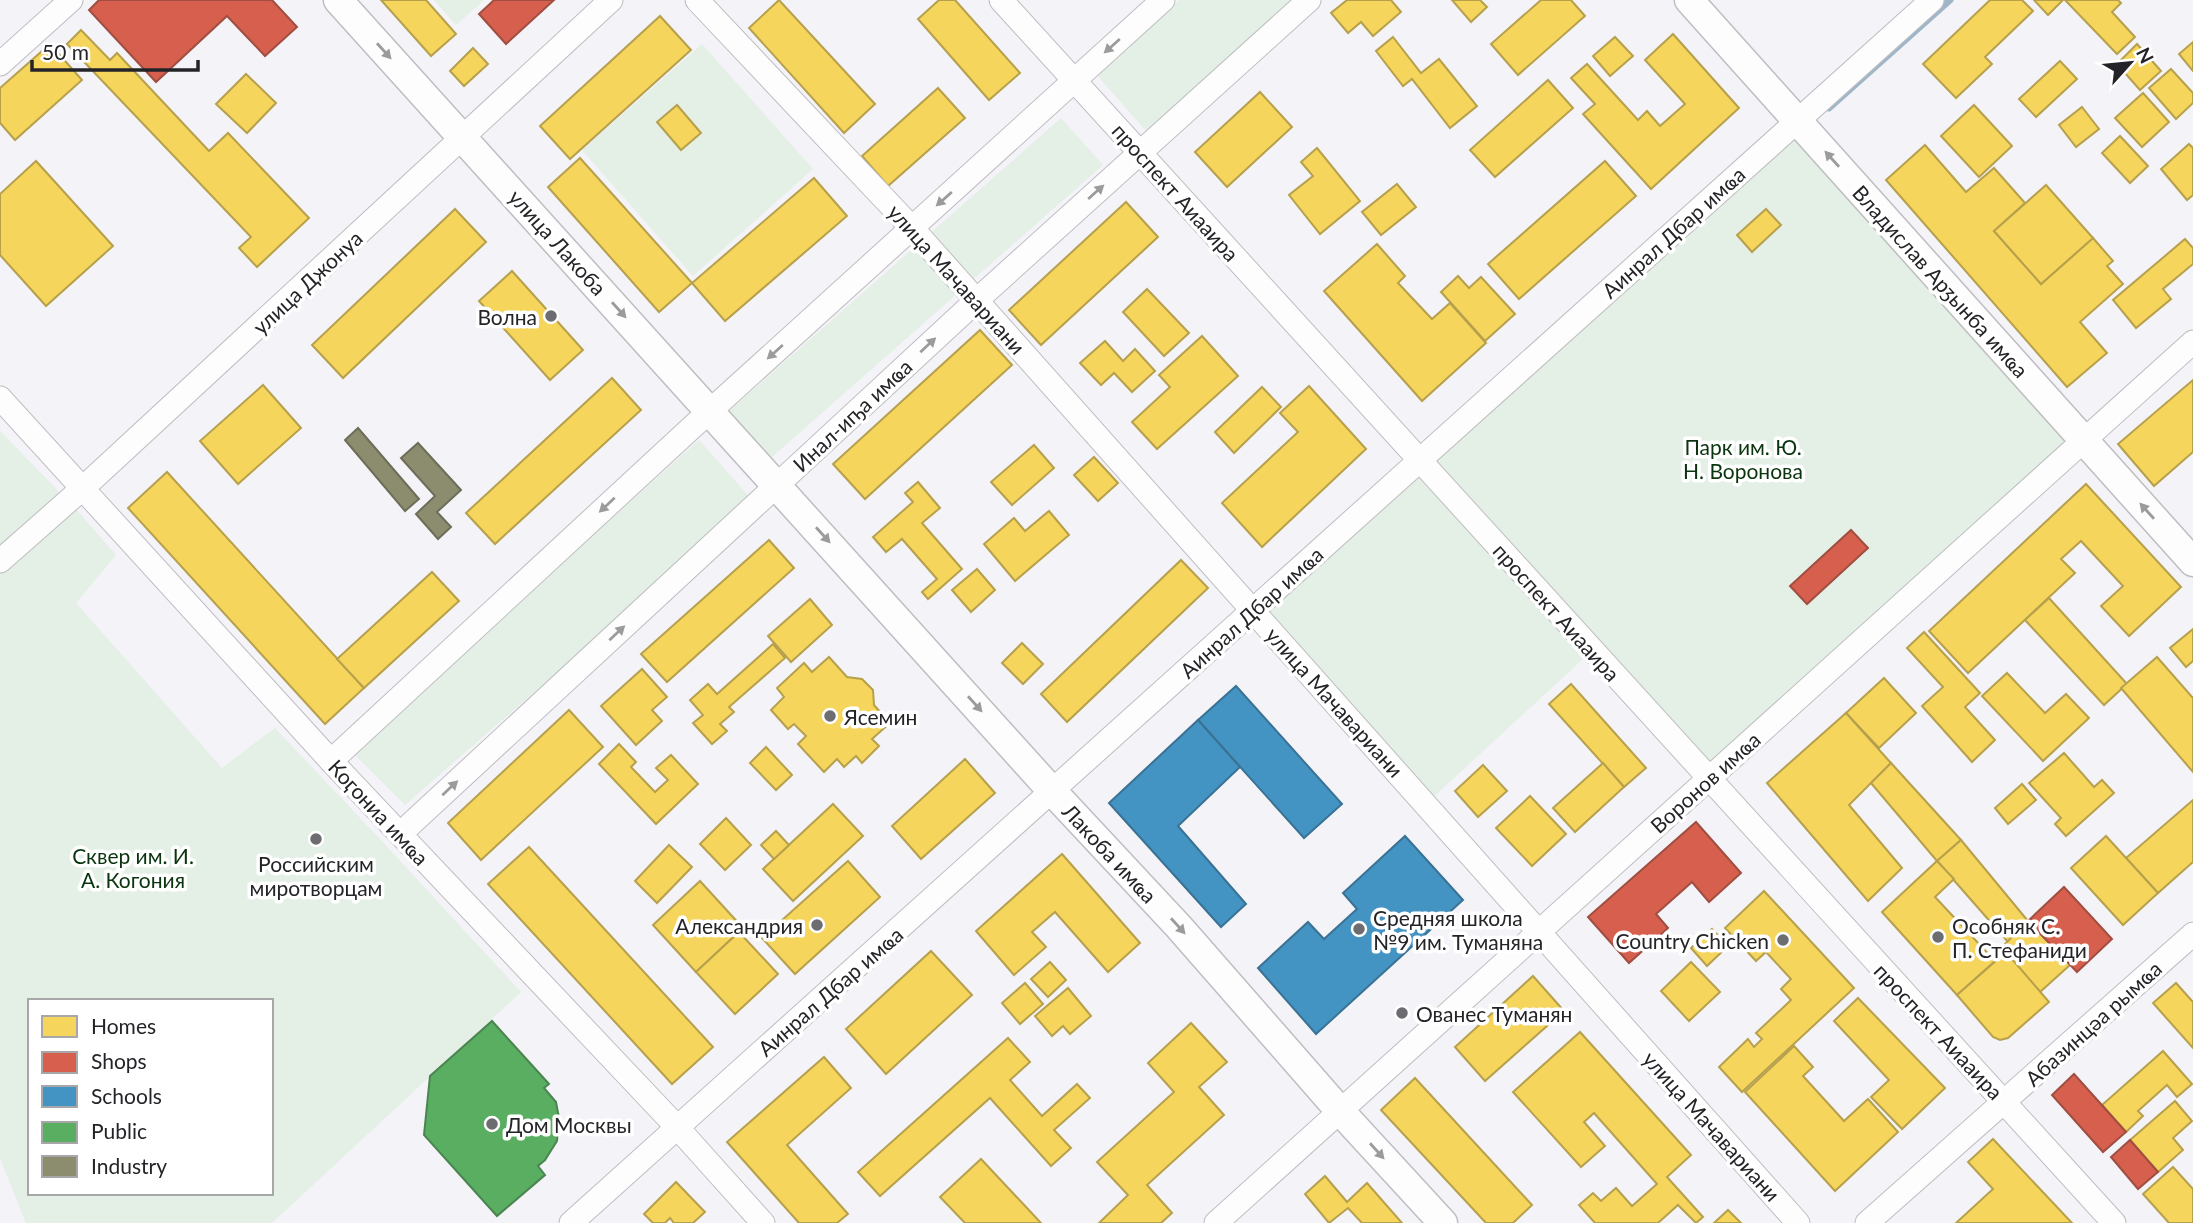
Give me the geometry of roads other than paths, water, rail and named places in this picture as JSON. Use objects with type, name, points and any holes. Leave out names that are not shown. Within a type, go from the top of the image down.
[{"type":"main road","name":"улица Лакоба","points":[[338,0],[777,484]]},
{"type":"main road","name":"Владислав Арӡынба имҩа","points":[[1689,0],[2193,562]]},
{"type":"main road","name":"Лакоба имҩа","points":[[777,484],[1443,1223]]},
{"type":"street","points":[[0,64],[71,0]]},
{"type":"street","name":"улица Джонуа","points":[[0,561],[83,488],[611,0]]},
{"type":"street","name":"улица Мачавариани","points":[[696,0],[977,300],[1798,1223]]},
{"type":"street","name":"проспект Аиааира","points":[[1001,0],[1961,1058],[2114,1223]]},
{"type":"street","points":[[331,761],[711,410],[1163,0]]},
{"type":"street","name":"Инал-иҧа имҩа","points":[[400,834],[977,300],[1309,0]]},
{"type":"street","name":"Аинрал Дбар имҩа","points":[[571,1223],[1932,0]]},
{"type":"street","name":"Воронов имҩа","points":[[1216,1223],[2193,342]]},
{"type":"street","name":"Коӷониа имҩа","points":[[0,398],[331,761],[676,1126],[763,1223]]},
{"type":"street","name":"Абазинцәа рымҩа","points":[[1867,1223],[2193,934]]},
{"type":"waterway","points":[[1829,108],[1950,0]]},
{"type":"place","name":"Волна","points":[[551,316]]},
{"type":"place","name":"Ясемин","points":[[830,716]]},
{"type":"place","name":"Российским миротворцам","points":[[316,839]]},
{"type":"place","name":"Александрия","points":[[817,925]]},
{"type":"place","name":"Средняя школа №9 им. Туманяна","points":[[1359,929]]},
{"type":"place","name":"Особняк С. П. Стефаниди","points":[[1938,937]]},
{"type":"place","name":"Country Chicken","points":[[1783,940]]},
{"type":"place","name":"Ованес Туманян","points":[[1402,1013]]},
{"type":"place","name":"Дом Москвы","points":[[492,1124]]},
{"type":"park label","name":"Парк им. Ю. Н. Воронова","points":[[1743,458]]},
{"type":"park label","name":"Сквер им. И. А. Когония","points":[[133,867]]}]
